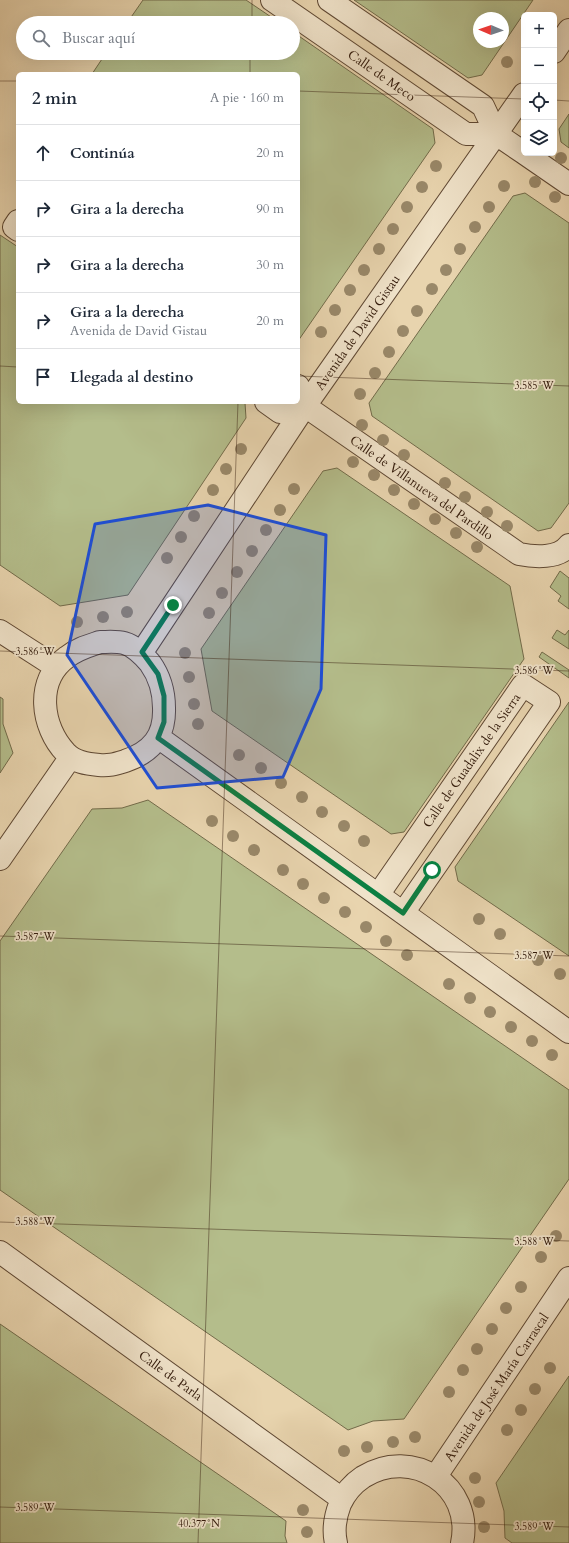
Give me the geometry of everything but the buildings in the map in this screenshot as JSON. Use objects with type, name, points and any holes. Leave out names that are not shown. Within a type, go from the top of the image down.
[{"type":"street","name":"Calle de Meco","points":[[272,0],[295,16]]},
{"type":"street","points":[[329,0],[483,106],[496,134],[521,151]]},
{"type":"street","name":"Calle de Meco","points":[[300,19],[466,134],[496,134]]},
{"type":"street","points":[[557,48],[569,30]]},
{"type":"street","name":"Avenida de David Gistau","points":[[301,396],[521,98]]},
{"type":"street","points":[[528,156],[569,184]]},
{"type":"street","name":"Calle de Villanueva del Pardillo","points":[[301,396],[519,554],[531,557],[544,556],[557,553],[567,548],[569,545]]},
{"type":"street","points":[[269,404],[280,412],[290,404]]},
{"type":"street","name":"Avenida de David Gistau","points":[[142,652],[296,404]]},
{"type":"street","points":[[0,631],[56,667]]},
{"type":"street","points":[[100,642],[124,643],[142,652],[158,674],[164,696],[164,722],[158,738],[150,747],[133,758],[109,766],[87,764],[70,758],[57,744],[50,730],[44,706],[48,683],[56,667],[66,657],[79,649],[100,642]]},
{"type":"street","name":"Calle de Guadalix de la Sierra","points":[[378,895],[523,685],[549,702],[403,913]]},
{"type":"street","points":[[158,738],[569,1032]]},
{"type":"street","points":[[0,859],[70,758]]},
{"type":"street","name":"Calle de Parla","points":[[0,1252],[342,1499]]},
{"type":"street","name":"Avenida de José María Carrascal","points":[[436,1476],[569,1278]]},
{"type":"street","points":[[336,1543],[334,1536],[336,1517],[342,1499],[356,1482],[374,1470],[395,1465],[416,1468],[436,1476],[452,1492],[461,1512],[464,1533],[462,1543]]},
{"type":"highlighted area","points":[[208,505],[326,535],[321,689],[283,777],[157,788],[67,655],[95,524]]},
{"type":"green space","points":[[143,0],[246,0],[270,16],[132,16]]},
{"type":"green space","points":[[354,0],[533,0],[525,12],[521,12],[521,18],[509,35],[509,12],[473,12],[473,48],[500,48],[482,75],[468,78]]},
{"type":"green space","points":[[300,37],[433,129],[435,143],[300,338],[300,72],[93,72],[101,60],[300,60]]},
{"type":"green space","points":[[569,114],[569,148],[561,142],[559,129]]},
{"type":"green space","points":[[525,193],[569,223],[569,503],[551,528],[538,531],[372,416],[369,403],[513,196]]},
{"type":"green space","points":[[0,235],[16,246],[16,404],[245,404],[246,418],[128,595],[60,606],[0,565]]},
{"type":"green space","points":[[337,468],[510,586],[524,659],[404,832],[391,834],[212,711],[201,649],[323,471]]},
{"type":"green space","points":[[560,571],[569,578],[569,609],[558,601],[561,596],[550,587]]},
{"type":"green space","points":[[557,630],[565,635],[569,630],[569,649],[552,638]]},
{"type":"green space","points":[[542,652],[569,670],[569,678],[539,657]]},
{"type":"green space","points":[[0,697],[3,699],[3,724],[13,753],[0,773]]},
{"type":"green space","points":[[569,702],[569,956],[458,881],[455,867]]},
{"type":"green space","points":[[148,800],[569,1090],[569,1179],[404,1419],[373,1421],[348,1430],[0,1190],[0,941],[92,809],[122,808]]},
{"type":"green space","points":[[0,1324],[286,1521],[285,1536],[287,1543],[0,1543]]},
{"type":"green space","points":[[569,1376],[569,1543],[512,1543],[505,1538],[504,1511],[496,1483]]},
{"type":"route","points":[[173,605],[142,652],[158,674],[164,696],[164,722],[158,738],[403,913],[432,870]]}]
